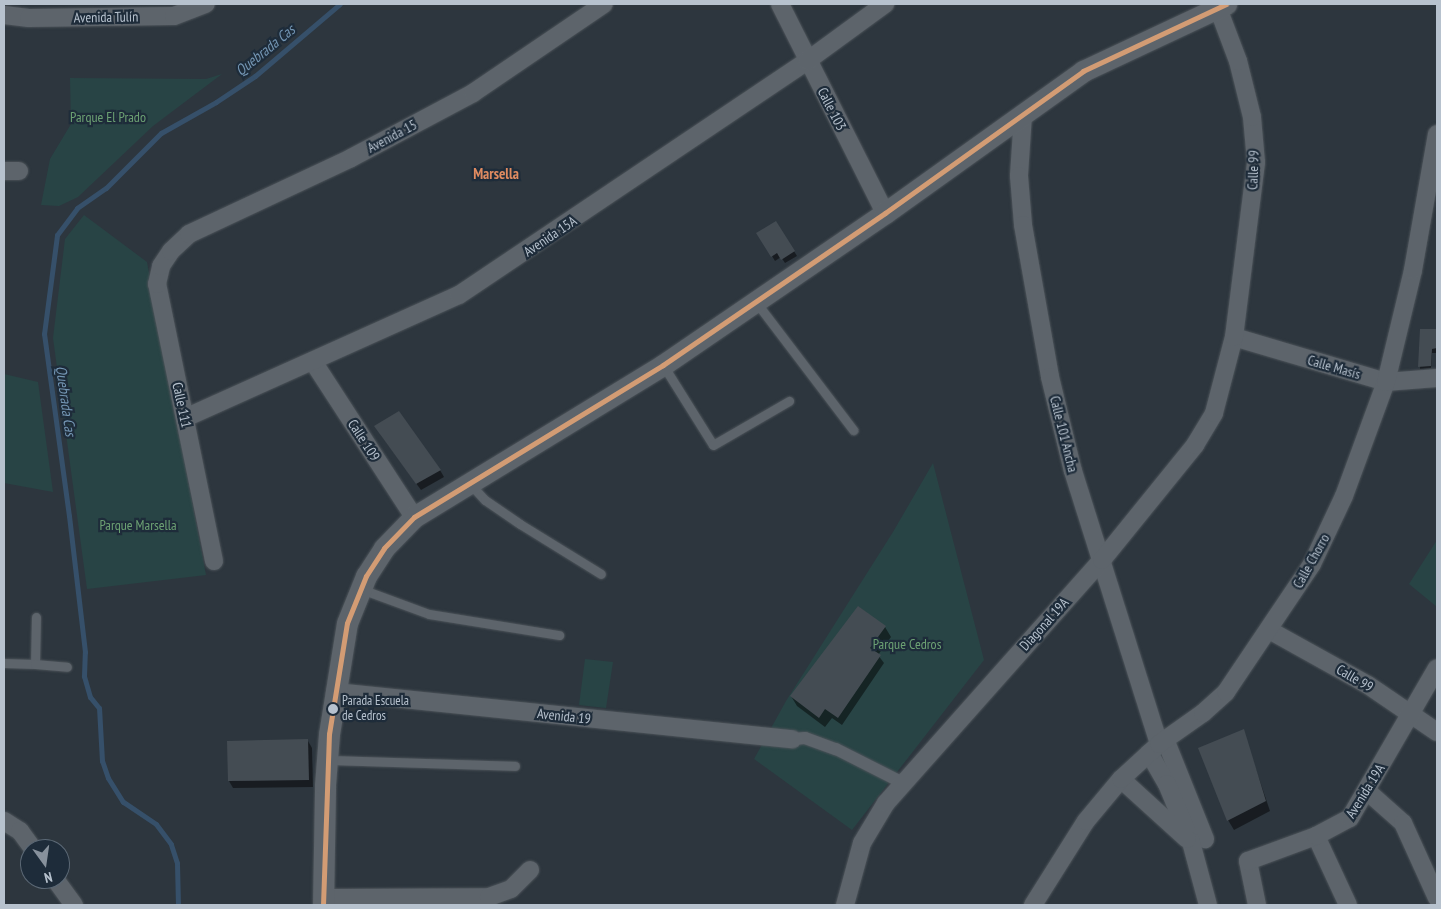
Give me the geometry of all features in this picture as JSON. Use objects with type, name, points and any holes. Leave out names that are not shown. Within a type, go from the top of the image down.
[{"type":"street","name":"Avenida Tulín","points":[[4,15],[29,18],[174,16],[206,4]]},
{"type":"street","name":"Avenida 15","points":[[171,251],[189,234],[351,158],[473,94],[604,4]]},
{"type":"street","name":"Calle 103","points":[[780,4],[885,213]]},
{"type":"street","name":"Avenida 15A","points":[[185,418],[314,363],[460,295],[807,61],[885,4]]},
{"type":"street","points":[[530,870],[511,890],[489,897],[323,902],[327,760],[335,692],[347,623],[360,588],[384,548],[414,517],[663,365],[885,213],[1083,71],[1222,6]]},
{"type":"street","name":"Calle 99","points":[[1222,6],[1250,109],[1256,162],[1234,337]]},
{"type":"street","name":"Calle 101 Ancha","points":[[1023,115],[1019,176],[1023,225],[1050,377],[1073,471],[1158,745],[1167,784],[1198,841],[1207,905]]},
{"type":"street","name":"Calle Chorro","points":[[1033,905],[1086,821],[1121,779],[1158,745],[1226,692],[1270,630],[1312,564],[1344,496],[1386,382],[1413,270],[1437,134]]},
{"type":"street","name":"Calle 111","points":[[171,251],[161,266],[157,284],[214,561]]},
{"type":"street","name":"Calle Masís","points":[[1234,337],[1386,382],[1437,378]]},
{"type":"street","name":"Diagonal 19A","points":[[845,905],[866,836],[886,802],[1102,560],[1195,445],[1214,413],[1234,337]]},
{"type":"street","name":"Calle 109","points":[[314,363],[414,517]]},
{"type":"street","name":"Calle 99","points":[[1270,630],[1412,714],[1437,732]]},
{"type":"street","name":"Avenida 19A","points":[[1257,905],[1248,861],[1316,836],[1350,818],[1437,668]]},
{"type":"street","name":"Avenida 19","points":[[335,692],[793,739]]},
{"type":"street","points":[[793,739],[806,738],[836,749],[903,783]]},
{"type":"street","points":[[1121,779],[1198,841]]},
{"type":"street","points":[[1367,791],[1403,823],[1437,898]]},
{"type":"street","points":[[4,821],[20,832],[25,839]]},
{"type":"street","points":[[1316,836],[1348,905]]},
{"type":"street","points":[[62,889],[74,905]]},
{"type":"lane","points":[[756,302],[853,430]]},
{"type":"lane","points":[[663,365],[713,445],[788,401]]},
{"type":"lane","points":[[470,484],[484,500],[601,574]]},
{"type":"lane","points":[[360,588],[429,614],[559,635]]},
{"type":"lane","points":[[35,664],[36,617]]},
{"type":"lane","points":[[4,663],[67,667]]},
{"type":"lane","points":[[327,760],[515,766]]},
{"type":"green space","name":"Parque El Prado","points":[[222,74],[153,126],[78,197],[59,206],[41,205],[50,159],[71,124],[70,78],[206,79]]},
{"type":"green space","name":"Parque Marsella","points":[[84,215],[147,262],[206,575],[87,589],[53,338],[65,239]]},
{"type":"green space","points":[[4,374],[38,382],[53,492],[4,483]]},
{"type":"green space","name":"Parque Cedros","points":[[933,463],[984,660],[852,830],[754,759],[786,701],[893,532]]},
{"type":"green space","points":[[1437,540],[1437,607],[1409,584]]},
{"type":"green space","points":[[585,659],[613,662],[606,708],[579,705]]},
{"type":"building","points":[[776,221],[795,251],[781,260],[777,253],[771,257],[756,233]]},
{"type":"building","points":[[1420,329],[1437,329],[1437,348],[1432,349],[1431,366],[1418,367]]},
{"type":"building","points":[[399,411],[441,470],[416,484],[374,426]]},
{"type":"building","points":[[858,606],[886,626],[870,648],[881,655],[838,718],[825,709],[819,718],[790,696]]},
{"type":"building","points":[[1244,729],[1266,801],[1227,821],[1198,748]]},
{"type":"building","points":[[308,739],[309,780],[228,781],[227,741]]},
{"type":"waterway","name":"Quebrada Cas","points":[[178,905],[177,863],[171,844],[156,824],[123,802],[108,778],[102,761],[99,708],[90,697],[84,676],[85,652],[69,516],[44,334],[57,235],[77,208],[106,188],[161,133],[216,102],[255,76],[340,4]]},
{"type":"transit line","points":[[323,905],[329,734],[347,623],[366,576],[384,548],[414,517],[663,365],[885,213],[1083,71],[1226,4]]},
{"type":"place","name":"Parada Escuela de Cedros","points":[[333,709]]},
{"type":"district","name":"Marsella","points":[[496,174]]}]
